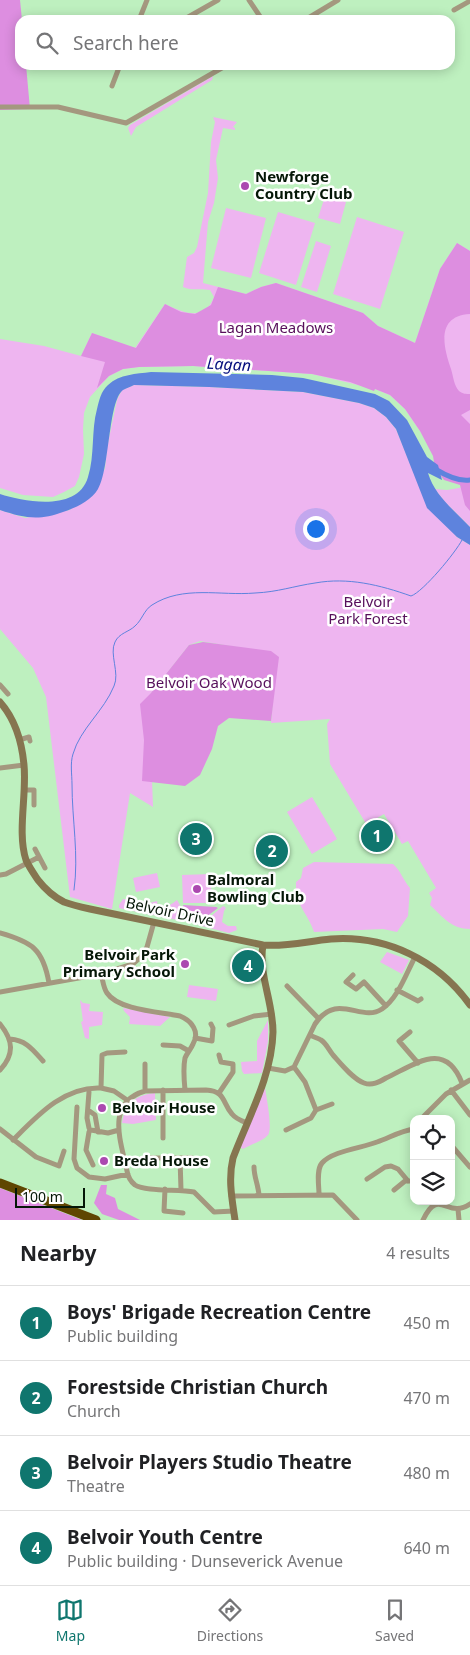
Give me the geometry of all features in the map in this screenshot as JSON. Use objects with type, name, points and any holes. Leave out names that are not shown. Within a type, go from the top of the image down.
[{"type":"highway","points":[[0,1183],[96,1220]]},
{"type":"street","points":[[141,15],[147,0]]},
{"type":"street","points":[[192,15],[218,0]]},
{"type":"street","points":[[249,0],[259,15]]},
{"type":"street","points":[[313,15],[338,0]]},
{"type":"street","points":[[454,10],[470,1]]},
{"type":"street","points":[[112,86],[118,70]]},
{"type":"street","points":[[0,107],[58,107],[126,123],[218,70]]},
{"type":"street","points":[[0,685],[8,694]]},
{"type":"street","name":"Belvoir Drive","points":[[0,702],[10,715],[19,740],[24,765],[24,849],[27,864],[42,886],[63,901],[90,909],[263,945],[288,945],[332,939],[386,944],[401,949],[445,977],[460,991],[470,1005]]},
{"type":"street","points":[[19,740],[29,737],[30,741]]},
{"type":"street","points":[[0,768],[24,765]]},
{"type":"street","points":[[24,790],[34,790],[34,804]]},
{"type":"street","points":[[35,848],[45,868]]},
{"type":"street","points":[[0,875],[40,858]]},
{"type":"street","points":[[0,992],[101,974],[133,964],[142,956],[150,938],[154,922]]},
{"type":"street","points":[[0,933],[27,942],[37,950],[46,965],[50,983]]},
{"type":"street","points":[[235,1220],[231,1196],[231,1167],[268,1068],[271,1050],[272,1014],[262,971],[263,945]]},
{"type":"street","points":[[268,1068],[284,1071],[294,1067],[319,1019],[328,1012],[344,1007],[371,1013],[386,1006],[415,957]]},
{"type":"street","points":[[101,974],[106,991],[116,1002],[124,1006],[186,1018],[193,1026],[195,1038],[184,1060],[185,1090]]},
{"type":"street","points":[[353,975],[346,982],[356,989],[364,982],[386,1006]]},
{"type":"street","points":[[287,986],[319,1019]]},
{"type":"street","points":[[397,990],[418,1001],[421,999]]},
{"type":"street","points":[[229,1025],[254,1016],[272,1014]]},
{"type":"street","points":[[0,1024],[10,1039],[9,1057],[0,1070]]},
{"type":"street","points":[[195,1038],[212,1041],[213,1028],[211,1024]]},
{"type":"street","points":[[410,1032],[399,1041],[418,1063]]},
{"type":"street","points":[[310,1035],[321,1040],[348,1070],[364,1083],[378,1082],[418,1063],[437,1058],[454,1067],[462,1083]]},
{"type":"street","points":[[10,1039],[21,1040],[26,1043],[43,1061]]},
{"type":"street","points":[[164,1045],[180,1046],[189,1051]]},
{"type":"street","points":[[101,1088],[102,1055],[126,1052]]},
{"type":"street","points":[[219,1093],[233,1072],[233,1064],[221,1062],[220,1055]]},
{"type":"street","points":[[145,1064],[145,1091]]},
{"type":"street","points":[[294,1067],[305,1082],[316,1110]]},
{"type":"street","points":[[425,1115],[451,1090],[470,1080]]},
{"type":"street","points":[[13,1140],[32,1121],[62,1098],[83,1089],[101,1088],[114,1092],[127,1100]]},
{"type":"street","points":[[163,1090],[163,1138]]},
{"type":"street","points":[[234,1211],[214,1212],[194,1192],[139,1187],[132,1182],[128,1174],[118,1118],[127,1100],[145,1091],[212,1090],[219,1093],[224,1099],[232,1115],[247,1123]]},
{"type":"street","points":[[451,1090],[470,1115]]},
{"type":"street","points":[[89,1092],[90,1130],[86,1137],[86,1150],[93,1165]]},
{"type":"street","points":[[286,1130],[312,1118],[316,1110],[332,1104]]},
{"type":"street","points":[[77,1107],[74,1159],[77,1168],[89,1177],[105,1179],[128,1174]]},
{"type":"street","points":[[88,1110],[95,1115],[98,1132]]},
{"type":"street","points":[[319,1194],[319,1171],[320,1165],[323,1162],[344,1152],[410,1129]]},
{"type":"street","points":[[90,1130],[108,1133],[119,1130]]},
{"type":"street","points":[[1,1132],[36,1157],[59,1166],[64,1151]]},
{"type":"street","points":[[455,1149],[470,1166]]},
{"type":"street","points":[[150,1158],[192,1158]]},
{"type":"street","points":[[180,1158],[181,1190]]},
{"type":"street","points":[[367,1179],[385,1167],[391,1166],[410,1180]]},
{"type":"street","points":[[254,1167],[254,1177],[258,1184],[259,1195]]},
{"type":"street","points":[[394,1190],[402,1183],[410,1181]]},
{"type":"street","points":[[166,1190],[164,1211],[183,1212]]},
{"type":"street","points":[[231,1196],[319,1194],[336,1196],[357,1220]]},
{"type":"street","points":[[444,1205],[458,1209],[470,1204]]},
{"type":"street","points":[[423,1220],[431,1205]]},
{"type":"street","points":[[458,1209],[459,1220]]},
{"type":"green space","points":[[0,0],[20,0],[22,15],[15,15],[15,70],[26,70],[30,109],[0,110]]},
{"type":"green space","points":[[213,76],[212,80],[136,127],[131,136],[128,128],[130,125]]},
{"type":"green space","name":"Lagan Meadows","points":[[213,117],[237,122],[233,127],[235,130],[223,128],[216,160],[218,178],[214,203],[208,222],[203,283],[246,294],[276,283],[363,313],[378,326],[415,343],[440,269],[457,243],[470,251],[470,470],[420,431],[405,409],[390,395],[375,389],[312,374],[193,366],[139,367],[123,369],[109,376],[90,397],[84,413],[84,454],[75,486],[53,497],[23,495],[0,488],[0,339],[44,346],[81,356],[92,333],[135,348],[165,304],[193,313],[199,313],[210,305],[214,297],[210,290],[183,287],[187,257],[194,253],[197,247],[208,193],[211,142],[215,122]]},
{"type":"green space","points":[[325,196],[346,202],[340,224],[318,218]]},
{"type":"green space","points":[[226,208],[266,218],[251,278],[211,268]]},
{"type":"green space","points":[[278,212],[315,223],[296,285],[259,273]]},
{"type":"green space","points":[[357,217],[404,232],[380,309],[333,294]]},
{"type":"green space","points":[[316,241],[331,246],[317,292],[301,287]]},
{"type":"green space","name":"Lagan Meadows","points":[[457,243],[470,251],[470,314],[459,316],[452,320],[447,326],[445,342],[456,386],[460,392],[470,394],[470,410],[461,415],[470,424],[470,511],[465,505],[460,485],[444,480],[435,468],[433,456],[420,431],[405,409],[390,395],[375,389],[374,391],[350,382],[312,374],[193,366],[123,369],[109,376],[97,388],[105,362],[81,356],[92,333],[136,348],[165,304],[181,312],[195,314],[211,305],[218,287],[246,294],[276,283],[363,313],[378,326],[415,343],[440,269]]},
{"type":"green space","name":"Belvoir Park Forest","points":[[134,385],[303,392],[359,403],[374,408],[386,417],[396,429],[422,493],[457,537],[470,545],[470,929],[452,925],[430,905],[432,898],[429,893],[436,888],[408,841],[402,844],[384,814],[367,824],[365,822],[330,764],[327,724],[330,719],[271,723],[277,656],[273,653],[200,641],[189,645],[149,696],[153,807],[130,793],[112,909],[70,897],[46,697],[33,668],[0,629],[0,510],[25,518],[70,510],[105,469],[107,448],[117,400],[122,390]]},
{"type":"green space","points":[[470,486],[470,527],[444,501],[435,489],[447,490]]},
{"type":"green space","name":"Belvoir Oak Wood","points":[[203,642],[271,651],[279,657],[271,721],[229,718],[218,726],[212,749],[200,775],[185,786],[142,781],[144,740],[140,704],[189,645]]},
{"type":"green space","points":[[312,797],[337,839],[312,854],[287,812]]},
{"type":"green space","points":[[314,862],[393,864],[410,888],[408,916],[397,932],[383,929],[314,932],[299,903],[296,882],[301,878],[303,868]]},
{"type":"green space","points":[[157,873],[160,887],[136,892],[133,878]]},
{"type":"green space","name":"Balmoral Bowling Club","points":[[211,874],[211,903],[183,903],[182,875]]},
{"type":"green space","points":[[123,899],[133,901],[135,907],[157,901],[158,907],[147,914],[119,908]]},
{"type":"green space","points":[[177,900],[181,907],[182,921],[149,914],[171,904]]},
{"type":"green space","points":[[183,905],[218,908],[198,923],[185,921]]},
{"type":"green space","points":[[223,906],[226,908],[222,922],[228,926],[236,926],[237,930],[229,933],[202,926],[203,923]]},
{"type":"green space","points":[[387,952],[409,960],[402,974],[380,962]]},
{"type":"green space","points":[[189,985],[218,989],[216,1001],[187,997]]},
{"type":"green space","points":[[80,1000],[83,1003],[90,1004],[89,1011],[103,1012],[102,1025],[89,1027],[89,1039],[85,1038],[81,1022],[83,1021]]},
{"type":"green space","points":[[123,1008],[170,1017],[160,1026],[129,1024],[130,1017]]},
{"type":"green space","points":[[268,1020],[268,1041],[262,1073],[244,1074],[241,1062],[257,1061],[257,1041]]},
{"type":"green space","points":[[265,1087],[270,1119],[268,1135],[243,1149],[240,1147]]},
{"type":"green space","points":[[155,1093],[156,1120],[133,1124],[122,1123],[126,1110],[132,1101]]},
{"type":"green space","points":[[101,1185],[107,1185],[106,1194],[115,1198],[118,1209],[140,1220],[119,1220],[102,1214],[94,1203]]},
{"type":"green space","points":[[0,1188],[82,1220],[0,1220]]},
{"type":"water","points":[[151,372],[272,375],[303,378],[375,394],[389,401],[407,420],[427,457],[438,465],[442,480],[428,473],[431,481],[446,502],[470,527],[470,545],[457,537],[427,508],[396,429],[386,417],[374,408],[359,403],[303,392],[134,385],[123,390],[114,407],[102,479],[98,489],[91,497],[73,508],[46,517],[24,517],[0,510],[0,494],[23,500],[50,502],[74,496],[82,488],[88,477],[92,460],[95,417],[104,390],[113,381],[123,377]]},
{"type":"waterway","points":[[435,469],[456,479],[470,480]]},
{"type":"waterway","points":[[74,890],[76,864],[71,769],[73,754],[81,736],[110,695],[116,681],[113,652],[115,642],[137,624],[149,607],[164,599],[189,593],[242,594],[279,590],[327,581],[364,583],[388,588],[411,596],[439,571],[462,540]]},
{"type":"place","name":"Newforge Country Club","points":[[245,186]]},
{"type":"place","name":"Boys' Brigade Recreation Centre","points":[[377,836]]},
{"type":"place","name":"Belvoir Players Studio Theatre","points":[[196,839]]},
{"type":"place","name":"Forestside Christian Church","points":[[272,851]]},
{"type":"place","name":"Balmoral Bowling Club","points":[[197,889]]},
{"type":"place","name":"Belvoir Park Primary School","points":[[185,964]]},
{"type":"place","name":"Belvoir Youth Centre","points":[[248,966]]},
{"type":"place","name":"Belvoir House","points":[[102,1108]]},
{"type":"place","name":"Breda House","points":[[104,1161]]},
{"type":"water label","name":"Lagan","points":[[229,364]]}]
